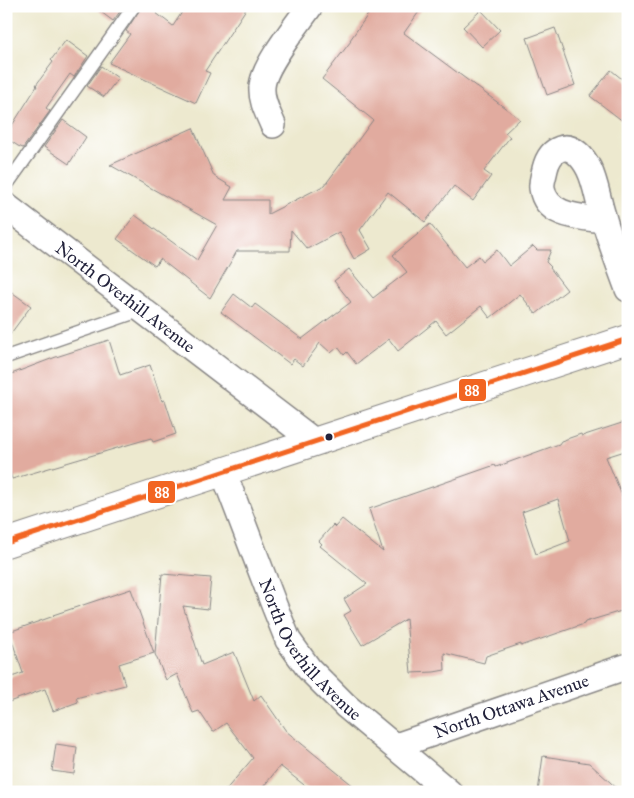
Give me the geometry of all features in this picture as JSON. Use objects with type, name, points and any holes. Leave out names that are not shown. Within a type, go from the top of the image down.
[{"type":"street","points":[[273,125],[263,102],[262,86],[273,62],[310,6]]},
{"type":"street","name":"North Overhill Avenue","points":[[6,206],[315,442]]},
{"type":"street","points":[[604,220],[628,289]]},
{"type":"street","points":[[6,543],[628,339]]},
{"type":"street","name":"North Overhill Avenue","points":[[223,471],[288,640],[309,669],[346,706],[450,792]]},
{"type":"street","name":"North Ottawa Avenue","points":[[396,746],[628,666]]},
{"type":"lane","points":[[6,186],[134,6]]},
{"type":"lane","points":[[6,357],[142,310]]},
{"type":"building","points":[[93,6],[124,6],[113,21]]},
{"type":"building","points":[[142,6],[147,6],[173,26],[186,6],[248,6],[205,71],[210,73],[196,103],[109,63],[130,34],[126,31]]},
{"type":"building","points":[[374,6],[423,6],[404,33],[520,119],[505,133],[510,137],[484,171],[491,176],[473,201],[454,186],[425,222],[388,192],[360,230],[371,249],[354,259],[339,232],[307,249],[291,230],[290,251],[237,251],[210,298],[160,259],[155,266],[117,239],[135,215],[197,260],[217,225],[110,165],[193,128],[214,176],[232,187],[225,200],[268,200],[268,214],[325,185],[373,120],[322,79],[351,41]]},
{"type":"building","points":[[481,10],[500,30],[482,47],[463,27]]},
{"type":"building","points":[[555,28],[575,85],[547,95],[527,38]]},
{"type":"building","points":[[66,40],[88,56],[74,77],[70,74],[46,108],[50,111],[23,148],[18,146],[6,138],[6,135],[36,85],[53,62],[51,60]]},
{"type":"building","points":[[101,66],[118,78],[104,97],[87,86]]},
{"type":"building","points":[[611,70],[628,84],[628,125],[590,96]]},
{"type":"building","points":[[63,120],[86,137],[69,164],[44,147]]},
{"type":"building","points":[[430,224],[465,267],[479,256],[483,261],[497,250],[509,266],[533,246],[537,250],[551,250],[546,262],[567,290],[536,314],[520,294],[490,318],[481,306],[446,334],[436,321],[398,351],[389,339],[356,364],[347,352],[344,355],[338,347],[331,353],[320,343],[303,366],[294,359],[290,364],[221,312],[234,294],[252,308],[255,304],[302,339],[351,302],[334,281],[349,269],[373,298],[407,272],[393,255]]},
{"type":"building","points":[[6,288],[31,306],[6,340]]},
{"type":"building","points":[[109,340],[120,375],[150,365],[162,401],[165,400],[176,434],[153,442],[151,438],[12,479],[6,460],[6,376]]},
{"type":"building","points":[[628,421],[628,450],[606,457],[628,510],[628,609],[585,622],[584,624],[521,646],[521,644],[486,656],[484,663],[444,653],[445,670],[434,672],[411,673],[406,619],[362,645],[344,615],[351,611],[344,599],[367,584],[320,546],[322,544],[319,541],[333,525],[335,527],[342,519],[383,552],[369,509],[495,465],[496,467],[581,434],[582,436]],"holes":[[[558,499],[570,541],[536,554],[522,512]]]},
{"type":"building","points":[[162,574],[211,578],[208,609],[183,606],[202,665],[234,652],[254,701],[261,695],[286,731],[361,792],[313,792],[280,766],[259,792],[224,792],[253,758],[226,723],[213,732],[199,711],[193,713],[177,674],[166,680],[155,654]]},
{"type":"building","points":[[131,589],[154,653],[119,664],[125,685],[76,698],[78,702],[53,711],[45,689],[6,703],[6,679],[23,673],[9,632]]},
{"type":"building","points":[[56,744],[77,747],[74,774],[52,771]]},
{"type":"building","points":[[543,756],[589,763],[621,792],[538,792]]},
{"type":"transit line","name":"88","points":[[6,543],[628,339]]}]
